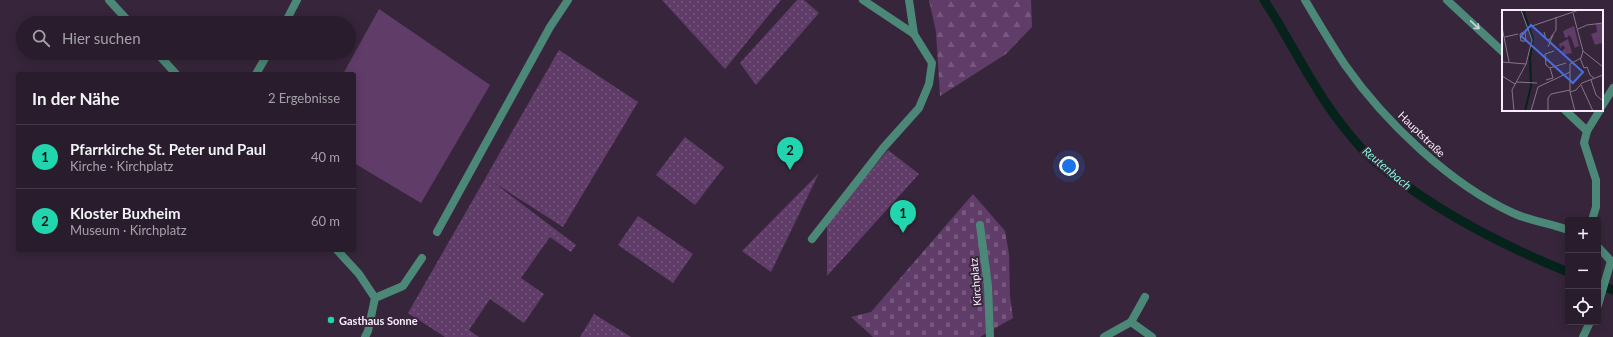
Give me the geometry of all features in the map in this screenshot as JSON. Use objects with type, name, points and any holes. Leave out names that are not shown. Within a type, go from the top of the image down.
[{"type":"street","points":[[109,0],[124,16]]},
{"type":"street","points":[[289,16],[298,0]]},
{"type":"street","points":[[437,232],[546,34],[568,0]]},
{"type":"street","points":[[863,0],[914,34]]},
{"type":"street","points":[[812,239],[884,147],[919,108],[928,84],[932,63],[914,34],[909,0]]},
{"type":"street","name":"Hauptstraße","points":[[1306,0],[1346,65],[1368,95],[1432,160],[1469,188],[1492,202],[1514,213],[1565,229]]},
{"type":"street","points":[[1447,0],[1502,51]]},
{"type":"street","points":[[163,60],[174,72]]},
{"type":"street","points":[[257,72],[264,60]]},
{"type":"street","points":[[1603,104],[1613,88]]},
{"type":"street","points":[[1566,111],[1587,131]]},
{"type":"street","points":[[1593,217],[1596,207],[1596,180],[1584,143],[1587,131],[1599,111]]},
{"type":"street","name":"Kirchplatz","points":[[980,225],[988,286],[990,337]]},
{"type":"street","points":[[1601,250],[1612,261],[1601,299]]},
{"type":"street","points":[[339,252],[359,274],[375,298],[368,331],[365,337]]},
{"type":"street","points":[[375,298],[403,286],[422,258]]},
{"type":"street","points":[[1104,337],[1131,322],[1145,297]]},
{"type":"street","points":[[1131,322],[1152,337]]},
{"type":"street","points":[[1583,337],[1589,325]]},
{"type":"green space","points":[[662,0],[781,0],[725,69]]},
{"type":"green space","points":[[797,0],[804,0],[819,13],[756,85],[740,63]]},
{"type":"green space","points":[[929,0],[1031,0],[1032,27],[1006,54],[940,96],[936,32]]},
{"type":"green space","points":[[379,9],[490,85],[421,203],[356,164],[356,72],[344,72],[351,60],[356,60],[356,51]]},
{"type":"green space","points":[[559,50],[638,102],[563,227],[493,182],[576,245],[571,252],[550,237],[521,278],[544,294],[524,323],[490,299],[469,330],[479,337],[445,337],[408,313]]},
{"type":"green space","points":[[685,137],[724,167],[695,205],[656,175]]},
{"type":"green space","points":[[888,150],[919,174],[827,276],[827,221]]},
{"type":"green space","points":[[819,173],[771,272],[742,251]]},
{"type":"green space","points":[[973,194],[1005,231],[1009,254],[1010,296],[1013,318],[980,337],[873,337],[851,317],[871,312]]},
{"type":"green space","points":[[638,216],[693,254],[673,283],[618,245]]},
{"type":"green space","points":[[594,314],[631,337],[580,337]]},
{"type":"waterway","name":"Reutenbach","points":[[1264,0],[1283,30],[1309,77],[1329,107],[1355,141],[1371,158],[1416,193],[1465,223],[1490,237],[1565,271]]},
{"type":"waterway","name":"Reutenbach","points":[[1601,285],[1613,290]]},
{"type":"place","name":"Kloster Buxheim","points":[[790,170]]},
{"type":"place","name":"Pfarrkirche St. Peter und Paul","points":[[903,233]]},
{"type":"place","name":"Gasthaus Sonne","points":[[331,320]]}]
